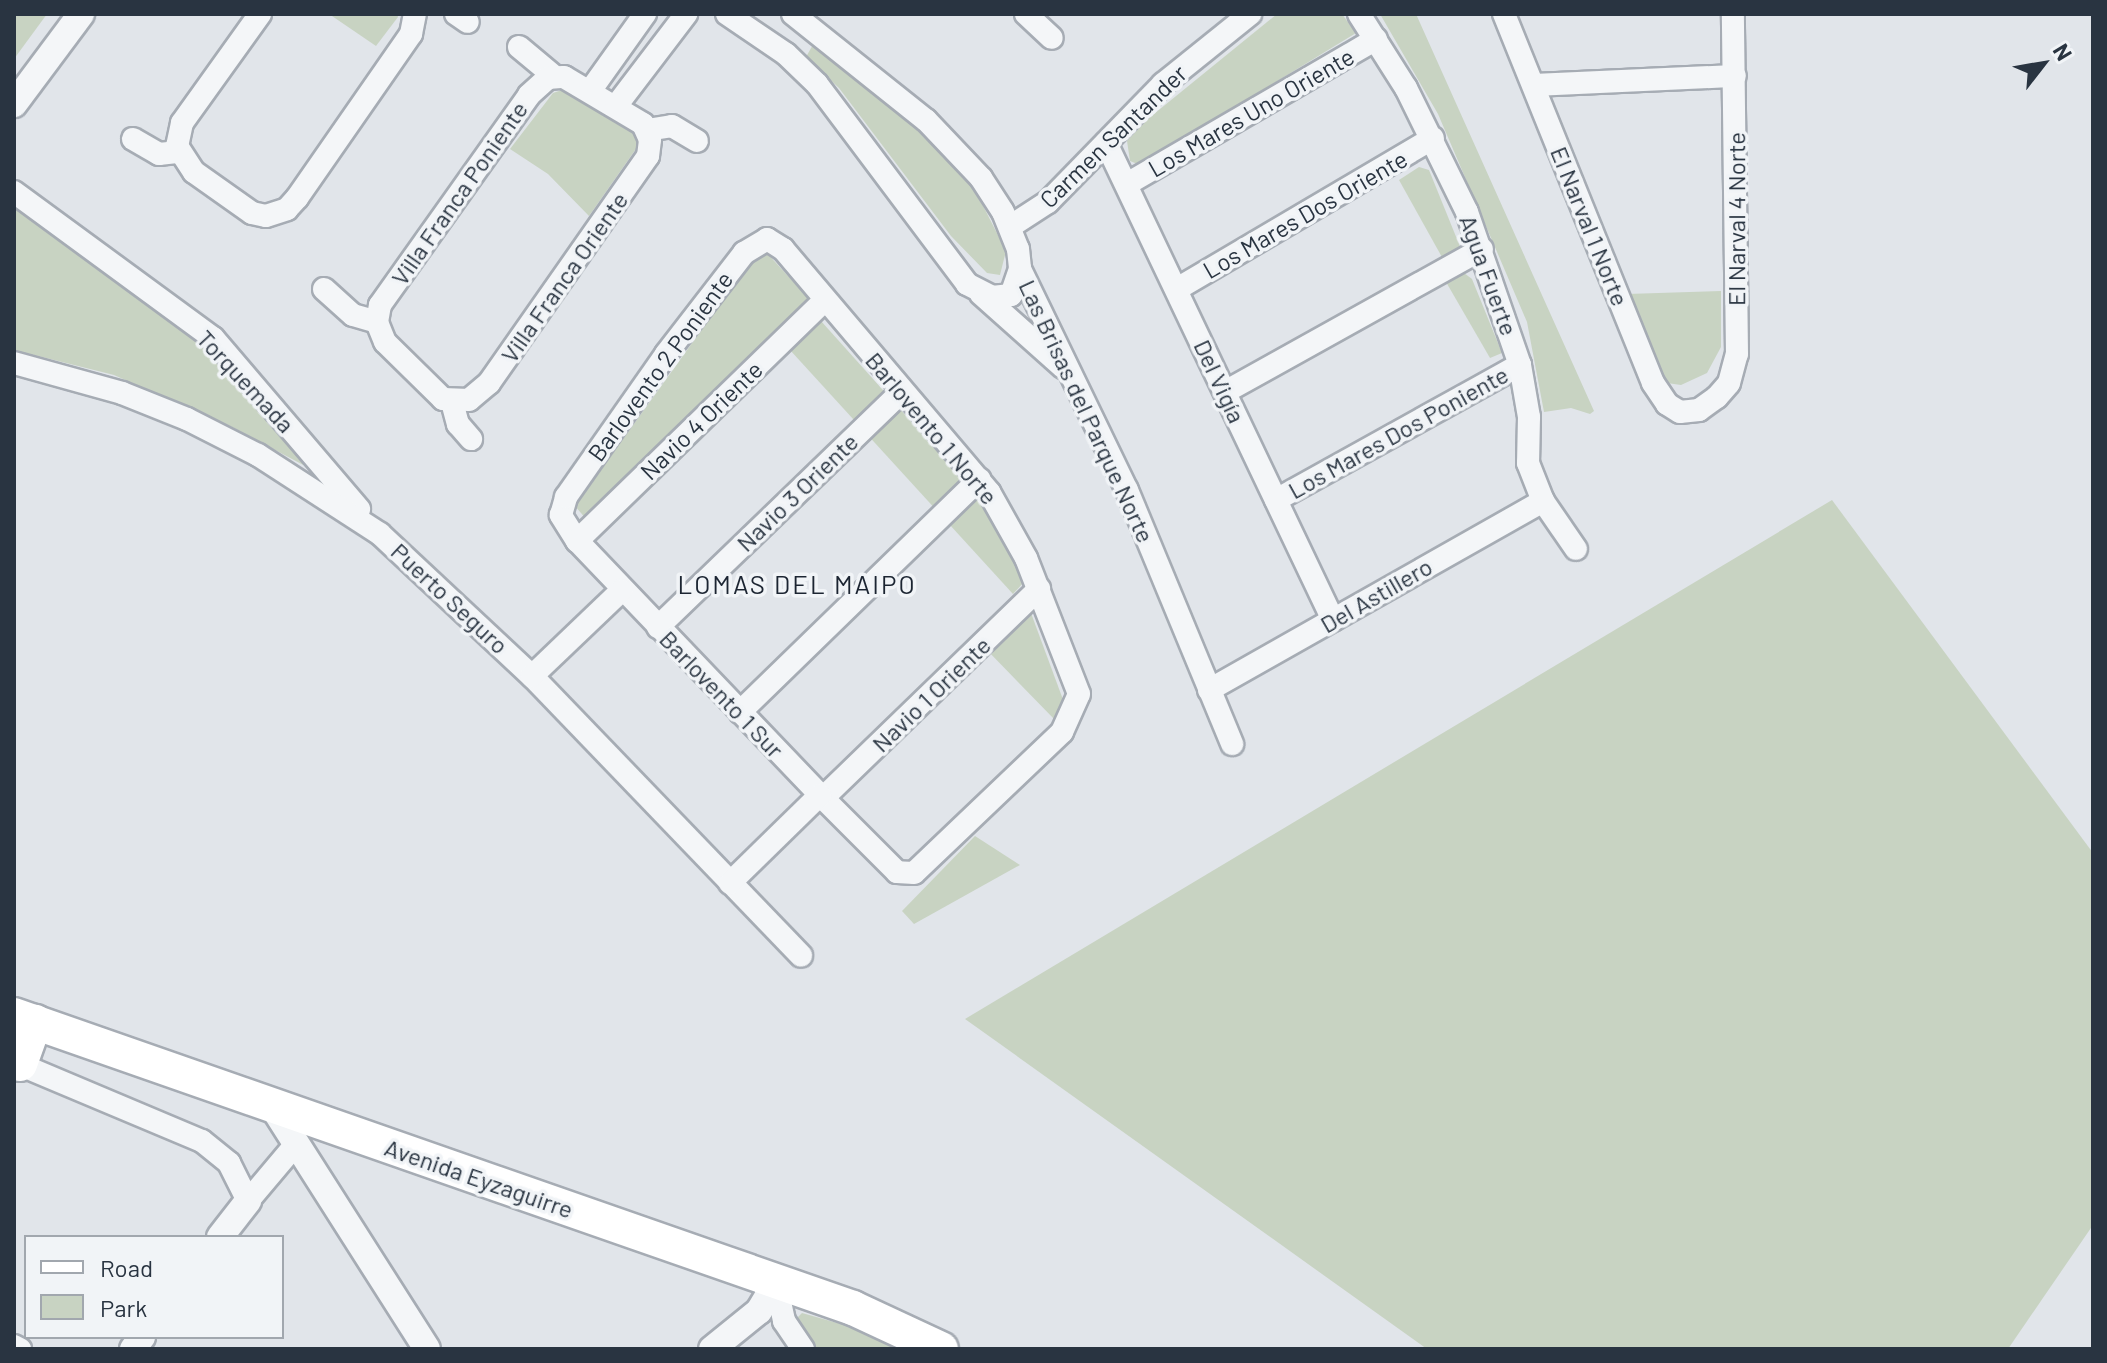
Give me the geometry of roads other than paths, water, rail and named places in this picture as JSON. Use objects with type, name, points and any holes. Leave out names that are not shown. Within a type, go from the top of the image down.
[{"type":"main road","points":[[17,1063],[24,1018]]},
{"type":"main road","name":"Avenida Eyzaguirre","points":[[24,1018],[884,1320],[941,1349]]},
{"type":"street","points":[[14,104],[81,14]]},
{"type":"street","points":[[180,156],[182,123],[260,14]]},
{"type":"street","points":[[133,139],[159,154],[180,156],[252,213],[273,216],[297,198],[411,34],[415,14]]},
{"type":"street","points":[[590,91],[645,14]]},
{"type":"street","points":[[616,106],[686,14]]},
{"type":"street","points":[[727,14],[786,54],[817,84],[946,260],[1073,375]]},
{"type":"street","name":"Las Brisas del Parque Norte","points":[[793,14],[926,120],[981,178],[1011,226],[1020,269],[1127,490],[1232,744]]},
{"type":"street","points":[[1026,14],[1052,38]]},
{"type":"street","name":"Carmen Santander","points":[[1011,226],[1048,202],[1163,84],[1250,14]]},
{"type":"street","name":"Agua Fuerte","points":[[1359,14],[1433,138],[1482,249],[1520,365],[1529,417],[1528,463],[1543,501],[1576,549]]},
{"type":"street","name":"El Narval 1 Norte","points":[[1504,14],[1653,383],[1667,404],[1680,412],[1699,410]]},
{"type":"street","name":"El Narval 4 Norte","points":[[1699,410],[1729,383],[1737,354],[1733,14]]},
{"type":"street","name":"Los Mares Uno Oriente","points":[[1127,184],[1376,39]]},
{"type":"street","points":[[519,47],[555,77],[590,91],[647,130],[672,126],[697,141]]},
{"type":"street","points":[[1534,85],[1735,76]]},
{"type":"street","name":"Villa Franca Poniente","points":[[377,322],[385,296],[529,95],[555,77]]},
{"type":"street","name":"Villa Franca Oriente","points":[[452,402],[469,400],[489,383],[644,164],[650,148],[647,130]]},
{"type":"street","name":"Los Mares Dos Oriente","points":[[1177,289],[1433,138]]},
{"type":"street","name":"Del Vigía","points":[[1106,143],[1333,620]]},
{"type":"street","name":"Torquemada","points":[[14,192],[213,338],[380,534]]},
{"type":"street","name":"Barlovento 1 Norte","points":[[760,241],[783,249],[980,479],[1039,589],[1079,694],[1062,732],[927,866],[908,874]]},
{"type":"street","name":"Barlovento 2 Poniente","points":[[566,497],[666,354],[744,253],[760,241]]},
{"type":"street","points":[[1225,392],[1482,249]]},
{"type":"street","points":[[979,292],[1011,295],[1020,269]]},
{"type":"street","points":[[324,289],[353,315],[377,322],[394,352],[452,402],[458,424],[471,439]]},
{"type":"street","name":"Navio 4 Oriente","points":[[577,541],[825,300]]},
{"type":"street","name":"Puerto Seguro","points":[[14,363],[122,393],[187,419],[258,455],[380,534],[532,676],[801,956]]},
{"type":"street","name":"Los Mares Dos Poniente","points":[[1276,500],[1520,365]]},
{"type":"street","name":"Navio 3 Oriente","points":[[658,627],[902,391]]},
{"type":"street","points":[[740,712],[980,479]]},
{"type":"street","name":"Barlovento 1 Sur","points":[[566,497],[561,515],[577,541],[821,796],[897,872],[908,874]]},
{"type":"street","name":"Del Astillero","points":[[1209,690],[1543,501]]},
{"type":"street","name":"Navio 1 Oriente","points":[[730,883],[1039,589]]},
{"type":"street","points":[[532,676],[622,590]]},
{"type":"street","points":[[17,1063],[202,1141],[229,1163],[248,1201]]},
{"type":"street","points":[[271,1104],[427,1349]]},
{"type":"street","points":[[222,1235],[296,1144]]},
{"type":"street","points":[[712,1349],[759,1311],[776,1283]]},
{"type":"street","points":[[776,1283],[784,1321],[803,1349]]},
{"type":"street","points":[[14,1346],[20,1349]]},
{"type":"district","name":"LOMAS DEL MAIPO","points":[[797,584]]}]
